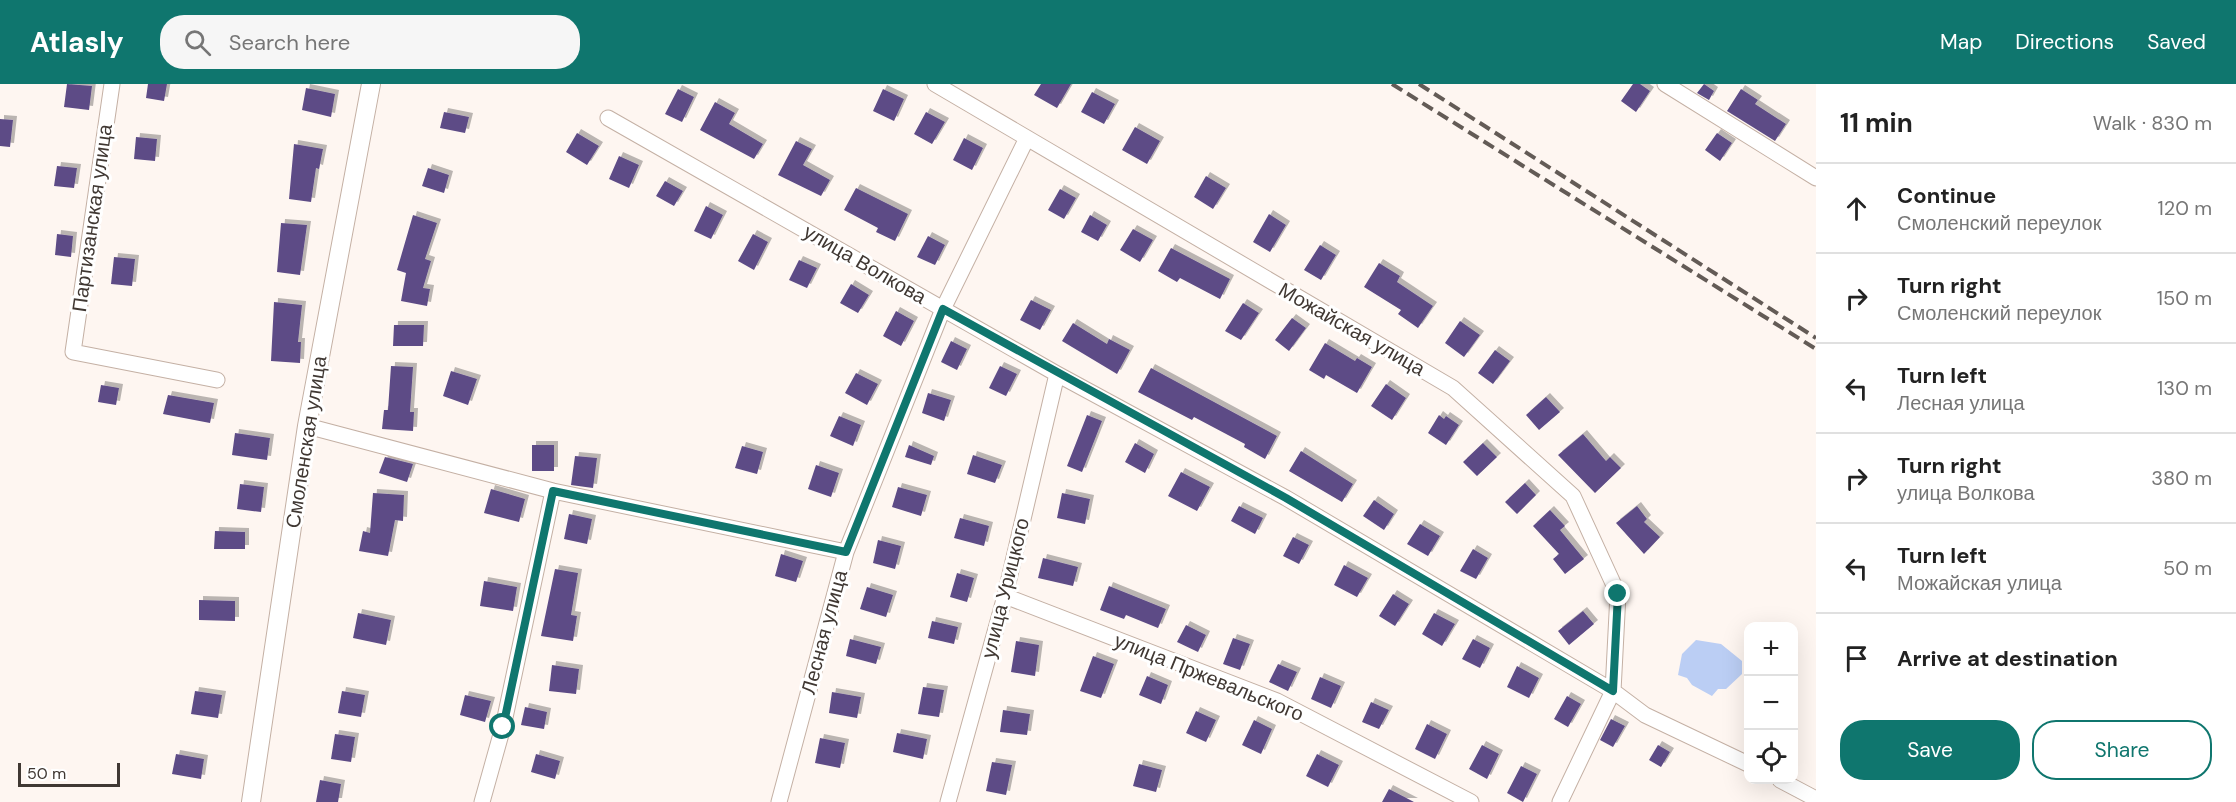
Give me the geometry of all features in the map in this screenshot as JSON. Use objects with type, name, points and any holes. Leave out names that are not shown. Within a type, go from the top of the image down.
[{"type":"street","name":"Партизанская улица","points":[[112,84],[73,352],[217,381]]},
{"type":"street","name":"Смоленская улица","points":[[251,802],[307,426],[371,84]]},
{"type":"street","name":"Можайская улица","points":[[935,84],[1453,388],[1573,495],[1618,594],[1613,691]]},
{"type":"street","points":[[1665,84],[1816,178]]},
{"type":"street","name":"улица Волкова","points":[[608,118],[1057,374],[1286,498],[1613,691],[1645,715],[1744,762]]},
{"type":"street","name":"Лесная улица","points":[[779,802],[846,552],[943,309],[1027,138]]},
{"type":"street","name":"улица Урицкого","points":[[948,802],[1005,596],[1057,374]]},
{"type":"street","points":[[307,426],[553,491],[846,552]]},
{"type":"street","points":[[482,802],[503,727],[553,491]]},
{"type":"street","name":"улица Пржевальского","points":[[1005,596],[1277,701],[1471,802]]},
{"type":"street","points":[[1560,802],[1613,691]]},
{"type":"street","points":[[1788,784],[1816,799]]},
{"type":"water","points":[[1696,640],[1721,644],[1742,661],[1742,674],[1726,689],[1718,689],[1712,696],[1692,685],[1687,678],[1678,675],[1682,654]]},
{"type":"building","points":[[67,84],[92,86],[89,110],[64,107]]},
{"type":"building","points":[[148,84],[167,84],[164,101],[146,98]]},
{"type":"building","points":[[1041,84],[1071,84],[1057,108],[1034,95]]},
{"type":"building","points":[[1633,84],[1640,84],[1650,91],[1636,112],[1621,101]]},
{"type":"building","points":[[1704,84],[1714,91],[1709,100],[1697,93]]},
{"type":"building","points":[[306,88],[335,94],[331,117],[302,110]]},
{"type":"building","points":[[678,89],[694,97],[682,122],[665,114]]},
{"type":"building","points":[[883,89],[904,99],[894,121],[873,111]]},
{"type":"building","points":[[1741,89],[1758,100],[1755,104],[1786,124],[1775,141],[1727,111]]},
{"type":"building","points":[[1092,92],[1115,104],[1104,124],[1081,112]]},
{"type":"building","points":[[715,102],[735,113],[729,124],[763,144],[754,159],[700,130]]},
{"type":"building","points":[[444,112],[469,117],[465,133],[440,128]]},
{"type":"building","points":[[926,112],[945,122],[932,144],[914,134]]},
{"type":"building","points":[[0,119],[13,120],[10,147],[0,146]]},
{"type":"building","points":[[1135,127],[1160,141],[1147,164],[1122,150]]},
{"type":"building","points":[[577,133],[599,146],[587,165],[566,152]]},
{"type":"building","points":[[1717,133],[1732,143],[1720,161],[1705,150]]},
{"type":"building","points":[[136,137],[157,139],[155,161],[134,159]]},
{"type":"building","points":[[964,138],[983,148],[972,170],[953,160]]},
{"type":"building","points":[[796,141],[812,149],[803,165],[830,180],[821,196],[778,175]]},
{"type":"building","points":[[294,144],[323,149],[319,169],[316,168],[311,202],[289,199]]},
{"type":"building","points":[[619,156],[639,165],[629,188],[609,179]]},
{"type":"building","points":[[57,166],[77,168],[74,188],[54,186]]},
{"type":"building","points":[[428,168],[449,175],[444,193],[422,186]]},
{"type":"building","points":[[1206,176],[1226,188],[1213,209],[1194,197]]},
{"type":"building","points":[[665,181],[683,191],[674,206],[656,196]]},
{"type":"building","points":[[856,188],[908,214],[895,241],[876,232],[878,228],[844,210]]},
{"type":"building","points":[[1060,189],[1076,198],[1064,219],[1048,210]]},
{"type":"building","points":[[706,206],[723,215],[711,239],[694,231]]},
{"type":"building","points":[[1269,214],[1286,225],[1270,252],[1253,242]]},
{"type":"building","points":[[413,215],[437,223],[425,259],[431,261],[423,288],[430,289],[427,306],[401,301],[406,273],[397,270]]},
{"type":"building","points":[[1090,215],[1107,225],[1098,241],[1081,232]]},
{"type":"building","points":[[281,223],[307,225],[300,275],[277,272]]},
{"type":"building","points":[[1133,229],[1153,240],[1140,262],[1120,250]]},
{"type":"building","points":[[57,234],[73,236],[71,257],[55,255]]},
{"type":"building","points":[[753,234],[768,242],[754,270],[738,261]]},
{"type":"building","points":[[928,236],[945,245],[935,265],[917,257]]},
{"type":"building","points":[[1320,245],[1336,255],[1321,280],[1304,270]]},
{"type":"building","points":[[1171,248],[1230,279],[1220,299],[1180,278],[1177,282],[1158,271]]},
{"type":"building","points":[[114,257],[135,259],[132,286],[111,284]]},
{"type":"building","points":[[799,260],[817,268],[807,288],[789,280]]},
{"type":"building","points":[[1379,263],[1400,276],[1397,282],[1433,306],[1418,328],[1398,314],[1401,310],[1364,287]]},
{"type":"building","points":[[851,284],[869,295],[858,313],[840,303]]},
{"type":"building","points":[[1031,300],[1051,310],[1040,330],[1020,320]]},
{"type":"building","points":[[274,302],[302,305],[298,342],[301,342],[300,363],[271,361]]},
{"type":"building","points":[[1243,303],[1259,313],[1241,340],[1225,331]]},
{"type":"building","points":[[896,311],[914,321],[901,346],[883,336]]},
{"type":"building","points":[[1292,318],[1306,328],[1289,351],[1275,340]]},
{"type":"building","points":[[1460,321],[1480,335],[1464,357],[1445,343]]},
{"type":"building","points":[[1073,323],[1107,344],[1109,339],[1130,350],[1117,374],[1062,341]]},
{"type":"building","points":[[394,325],[424,325],[423,346],[393,346]]},
{"type":"building","points":[[951,341],[967,349],[957,370],[941,362]]},
{"type":"building","points":[[1325,343],[1355,361],[1357,358],[1372,367],[1357,393],[1326,375],[1324,379],[1309,370]]},
{"type":"building","points":[[1495,350],[1510,361],[1493,384],[1478,373]]},
{"type":"building","points":[[391,366],[413,367],[410,412],[414,412],[413,431],[382,429],[384,410],[388,410]]},
{"type":"building","points":[[1000,366],[1017,374],[1006,396],[989,388]]},
{"type":"building","points":[[1151,368],[1277,436],[1265,459],[1244,447],[1245,444],[1194,417],[1192,420],[1138,392]]},
{"type":"building","points":[[451,371],[477,379],[468,405],[443,396]]},
{"type":"building","points":[[856,373],[878,384],[867,405],[845,393]]},
{"type":"building","points":[[1386,384],[1406,398],[1392,420],[1371,406]]},
{"type":"building","points":[[101,385],[119,388],[116,405],[98,402]]},
{"type":"building","points":[[928,393],[951,400],[944,421],[922,413]]},
{"type":"building","points":[[168,395],[214,403],[210,423],[163,414]]},
{"type":"building","points":[[1546,397],[1560,412],[1539,430],[1526,415]]},
{"type":"building","points":[[1087,415],[1102,421],[1082,472],[1067,466]]},
{"type":"building","points":[[1439,415],[1444,419],[1446,416],[1459,425],[1446,445],[1428,433]]},
{"type":"building","points":[[839,416],[861,425],[853,446],[830,436]]},
{"type":"building","points":[[235,433],[270,438],[267,460],[232,455]]},
{"type":"building","points":[[1583,434],[1606,461],[1610,457],[1621,468],[1595,493],[1558,455]]},
{"type":"building","points":[[1135,443],[1154,454],[1145,473],[1125,462]]},
{"type":"building","points":[[1483,443],[1497,457],[1477,476],[1463,462]]},
{"type":"building","points":[[532,445],[554,445],[554,471],[532,471]]},
{"type":"building","points":[[909,445],[934,456],[931,465],[905,457]]},
{"type":"building","points":[[742,446],[763,452],[757,474],[735,468]]},
{"type":"building","points":[[1301,451],[1353,484],[1342,502],[1289,471]]},
{"type":"building","points":[[973,455],[1002,465],[995,483],[967,474]]},
{"type":"building","points":[[575,456],[597,458],[593,488],[571,485]]},
{"type":"building","points":[[385,457],[413,464],[407,482],[379,473]]},
{"type":"building","points":[[816,465],[839,473],[831,497],[808,489]]},
{"type":"building","points":[[1181,472],[1210,487],[1197,511],[1168,496]]},
{"type":"building","points":[[1525,483],[1536,495],[1517,514],[1505,502]]},
{"type":"building","points":[[240,484],[264,487],[261,512],[237,509]]},
{"type":"building","points":[[898,487],[927,495],[921,516],[892,507]]},
{"type":"building","points":[[491,489],[525,499],[519,522],[484,513]]},
{"type":"building","points":[[373,493],[404,495],[403,521],[395,520],[388,556],[359,551],[363,531],[370,533]]},
{"type":"building","points":[[1062,493],[1090,499],[1085,524],[1057,518]]},
{"type":"building","points":[[1374,500],[1394,514],[1384,530],[1363,516]]},
{"type":"building","points":[[1239,506],[1263,518],[1255,534],[1231,521]]},
{"type":"building","points":[[1637,506],[1647,519],[1644,522],[1660,537],[1644,554],[1616,523]]},
{"type":"building","points":[[1550,510],[1565,526],[1560,530],[1584,559],[1565,574],[1553,559],[1559,554],[1533,526]]},
{"type":"building","points":[[569,514],[592,519],[587,544],[564,539]]},
{"type":"building","points":[[960,518],[989,526],[984,546],[954,538]]},
{"type":"building","points":[[1420,524],[1440,536],[1428,556],[1407,544]]},
{"type":"building","points":[[215,531],[245,532],[245,549],[214,549]]},
{"type":"building","points":[[1293,537],[1309,545],[1299,564],[1283,556]]},
{"type":"building","points":[[878,540],[901,546],[895,569],[873,563]]},
{"type":"building","points":[[1473,549],[1488,558],[1476,579],[1460,571]]},
{"type":"building","points":[[781,554],[803,561],[796,582],[775,576]]},
{"type":"building","points":[[1043,558],[1078,567],[1073,586],[1038,578]]},
{"type":"building","points":[[1344,565],[1368,578],[1357,597],[1334,585]]},
{"type":"building","points":[[555,569],[578,573],[571,615],[577,616],[573,641],[541,636]]},
{"type":"building","points":[[957,573],[974,578],[967,602],[950,597]]},
{"type":"building","points":[[484,581],[517,587],[513,611],[480,606]]},
{"type":"building","points":[[1109,586],[1166,609],[1158,628],[1126,615],[1124,619],[1100,610]]},
{"type":"building","points":[[867,587],[893,595],[886,617],[860,609]]},
{"type":"building","points":[[1393,594],[1409,604],[1395,626],[1379,616]]},
{"type":"building","points":[[199,600],[235,601],[235,621],[199,620]]},
{"type":"building","points":[[1583,611],[1594,624],[1569,645],[1558,631]]},
{"type":"building","points":[[358,613],[391,620],[386,645],[353,638]]},
{"type":"building","points":[[1434,613],[1455,624],[1442,646],[1422,634]]},
{"type":"building","points":[[932,621],[958,627],[954,644],[928,638]]},
{"type":"building","points":[[1186,625],[1206,635],[1198,652],[1177,642]]},
{"type":"building","points":[[1233,638],[1250,644],[1240,670],[1223,664]]},
{"type":"building","points":[[850,639],[881,647],[876,664],[846,656]]},
{"type":"building","points":[[1473,639],[1490,648],[1480,668],[1462,659]]},
{"type":"building","points":[[1016,641],[1039,645],[1035,676],[1011,672]]},
{"type":"building","points":[[1093,656],[1114,664],[1101,698],[1080,691]]},
{"type":"building","points":[[1278,664],[1297,672],[1288,691],[1269,682]]},
{"type":"building","points":[[552,665],[579,669],[576,694],[549,691]]},
{"type":"building","points":[[1517,666],[1539,678],[1529,698],[1507,687]]},
{"type":"building","points":[[1147,676],[1168,685],[1161,704],[1139,695]]},
{"type":"building","points":[[1320,677],[1341,686],[1331,708],[1311,699]]},
{"type":"building","points":[[923,687],[944,690],[939,717],[918,714]]},
{"type":"building","points":[[195,691],[222,695],[218,718],[191,714]]},
{"type":"building","points":[[342,691],[365,695],[361,717],[338,713]]},
{"type":"building","points":[[832,692],[861,697],[857,718],[829,713]]},
{"type":"building","points":[[465,695],[491,701],[485,722],[460,715]]},
{"type":"building","points":[[1567,696],[1581,704],[1568,727],[1554,719]]},
{"type":"building","points":[[1371,702],[1389,710],[1379,729],[1362,722]]},
{"type":"building","points":[[525,707],[547,712],[544,729],[521,725]]},
{"type":"building","points":[[1003,710],[1030,714],[1027,735],[1000,732]]},
{"type":"building","points":[[1196,711],[1216,720],[1206,742],[1186,733]]},
{"type":"building","points":[[1611,719],[1625,726],[1613,747],[1600,740]]},
{"type":"building","points":[[1254,720],[1272,729],[1261,754],[1242,745]]},
{"type":"building","points":[[1427,724],[1447,734],[1435,759],[1415,749]]},
{"type":"building","points":[[897,733],[927,739],[923,759],[893,752]]},
{"type":"building","points":[[335,734],[355,737],[351,762],[331,759]]},
{"type":"building","points":[[820,738],[845,743],[840,768],[815,763]]},
{"type":"building","points":[[1482,745],[1499,754],[1487,779],[1469,769]]},
{"type":"building","points":[[1658,745],[1670,752],[1661,767],[1649,760]]},
{"type":"building","points":[[176,754],[204,759],[201,779],[172,774]]},
{"type":"building","points":[[536,754],[560,761],[555,779],[531,772]]},
{"type":"building","points":[[1317,754],[1339,765],[1328,787],[1306,776]]},
{"type":"building","points":[[992,762],[1012,765],[1006,795],[986,791]]},
{"type":"building","points":[[1139,764],[1162,770],[1156,792],[1133,786]]},
{"type":"building","points":[[1521,766],[1537,774],[1523,802],[1507,793]]},
{"type":"building","points":[[320,780],[341,784],[338,802],[316,802]]},
{"type":"building","points":[[1389,789],[1414,802],[1382,802]]},
{"type":"railway","points":[[1392,84],[1816,349]]},
{"type":"railway","points":[[1419,84],[1816,338]]},
{"type":"route","points":[[503,727],[553,491],[846,552],[943,309],[1057,374],[1286,498],[1613,691],[1618,594]]}]
